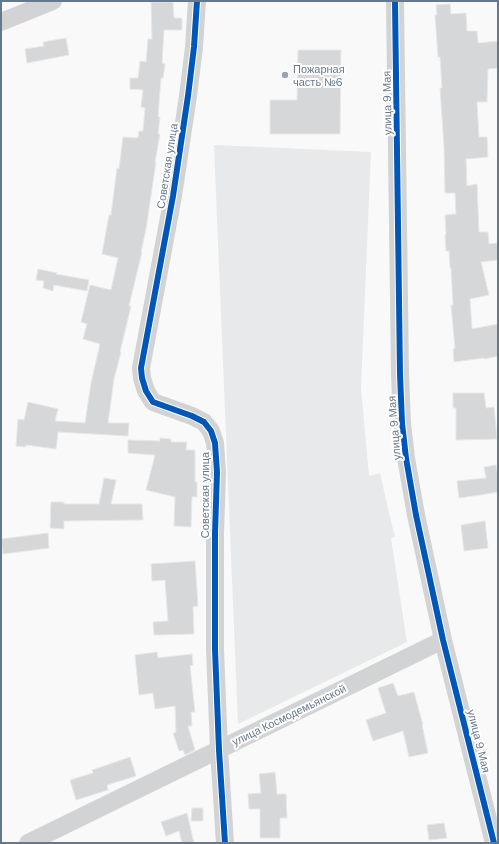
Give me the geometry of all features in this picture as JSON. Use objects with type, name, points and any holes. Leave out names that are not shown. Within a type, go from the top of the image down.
[{"type":"street","points":[[1,22],[53,1]]},
{"type":"street","name":"Советская улица","points":[[197,1],[194,47],[186,111],[173,196],[141,368],[146,391],[154,402],[204,422],[211,431],[215,443],[215,649],[219,750],[225,843]]},
{"type":"street","name":"улица 9 Мая","points":[[395,1],[400,374],[402,423],[406,458],[416,515],[443,640],[494,843]]},
{"type":"street","name":"улица Космодемьянской","points":[[28,843],[443,640]]},
{"type":"shaded area","points":[[214,145],[371,152],[361,388],[369,476],[380,473],[395,537],[391,538],[407,642],[238,724]]},
{"type":"building","points":[[151,2],[173,2],[174,18],[182,18],[182,30],[164,30],[162,63],[165,64],[163,78],[161,78],[158,117],[160,117],[158,134],[160,134],[142,252],[114,379],[108,423],[129,423],[128,436],[58,432],[56,449],[26,445],[26,447],[16,446],[18,419],[24,420],[28,402],[58,409],[55,421],[85,423],[91,383],[100,344],[83,339],[87,324],[81,322],[90,285],[111,290],[118,258],[102,254],[109,215],[111,215],[117,168],[119,169],[123,137],[138,138],[139,131],[143,131],[145,108],[141,107],[143,90],[130,89],[130,78],[138,78],[140,61],[146,62],[148,39],[152,39]]},
{"type":"building","points":[[450,4],[451,14],[466,13],[467,31],[477,31],[478,43],[498,41],[498,68],[488,69],[487,102],[477,102],[479,137],[487,137],[488,157],[466,159],[467,186],[477,184],[479,232],[488,232],[489,244],[497,243],[498,255],[498,260],[481,262],[489,295],[470,299],[472,329],[498,324],[498,356],[485,359],[454,362],[453,349],[455,348],[451,305],[453,305],[451,268],[449,251],[446,251],[445,215],[456,214],[455,193],[445,193],[440,88],[442,88],[435,15],[437,15],[436,5]]},
{"type":"building","points":[[66,38],[69,55],[27,63],[25,49],[44,46],[43,42]]},
{"type":"building","points":[[298,50],[341,50],[340,134],[270,134],[270,100],[297,100]]},
{"type":"building","points":[[38,269],[89,280],[87,291],[54,285],[53,291],[43,288],[44,281],[36,280]]},
{"type":"building","points":[[453,393],[484,393],[486,408],[494,407],[497,439],[456,440],[456,408],[453,408]]},
{"type":"building","points":[[160,438],[171,439],[171,442],[187,442],[186,450],[195,450],[195,482],[197,482],[197,497],[192,497],[191,527],[174,526],[175,497],[146,490],[155,455],[128,453],[128,440],[160,441]]},
{"type":"building","points":[[496,465],[498,492],[459,498],[457,481],[486,478],[484,467]]},
{"type":"building","points":[[104,478],[116,480],[111,504],[142,504],[143,520],[64,521],[64,529],[50,528],[51,502],[64,502],[64,504],[99,504]]},
{"type":"building","points":[[485,521],[488,548],[464,551],[461,525]]},
{"type":"building","points":[[48,533],[49,548],[3,554],[1,539]]},
{"type":"building","points":[[195,561],[198,606],[193,607],[194,634],[154,635],[153,622],[168,621],[165,580],[152,581],[151,564]]},
{"type":"building","points":[[157,652],[158,658],[192,654],[193,665],[190,666],[195,712],[191,712],[192,726],[188,726],[195,750],[185,755],[183,750],[179,751],[173,733],[176,732],[175,706],[155,709],[153,693],[139,695],[135,655]]},
{"type":"building","points":[[393,683],[398,696],[414,692],[423,725],[428,753],[409,757],[403,731],[373,741],[366,720],[386,713],[378,688]]},
{"type":"building","points":[[130,757],[136,776],[107,785],[108,790],[76,800],[70,780],[93,773],[92,770]]},
{"type":"building","points":[[275,772],[277,794],[286,794],[287,818],[280,818],[280,838],[260,838],[260,809],[249,809],[248,794],[261,793],[259,774]]},
{"type":"building","points":[[192,808],[203,808],[203,821],[191,821]]},
{"type":"building","points":[[187,813],[194,843],[182,843],[179,831],[166,836],[161,822]]},
{"type":"building","points":[[444,823],[447,838],[429,840],[427,825]]},
{"type":"cycle path","points":[[197,1],[194,47],[188,96],[173,196],[141,368],[146,391],[153,402],[192,416],[204,422],[211,431],[215,443],[217,472],[215,534],[215,649],[219,750],[225,843]]},
{"type":"cycle path","points":[[395,1],[400,374],[402,423],[406,458],[416,515],[443,640],[494,843]]},
{"type":"place","name":"Пожарная часть №6","points":[[285,75]]}]
